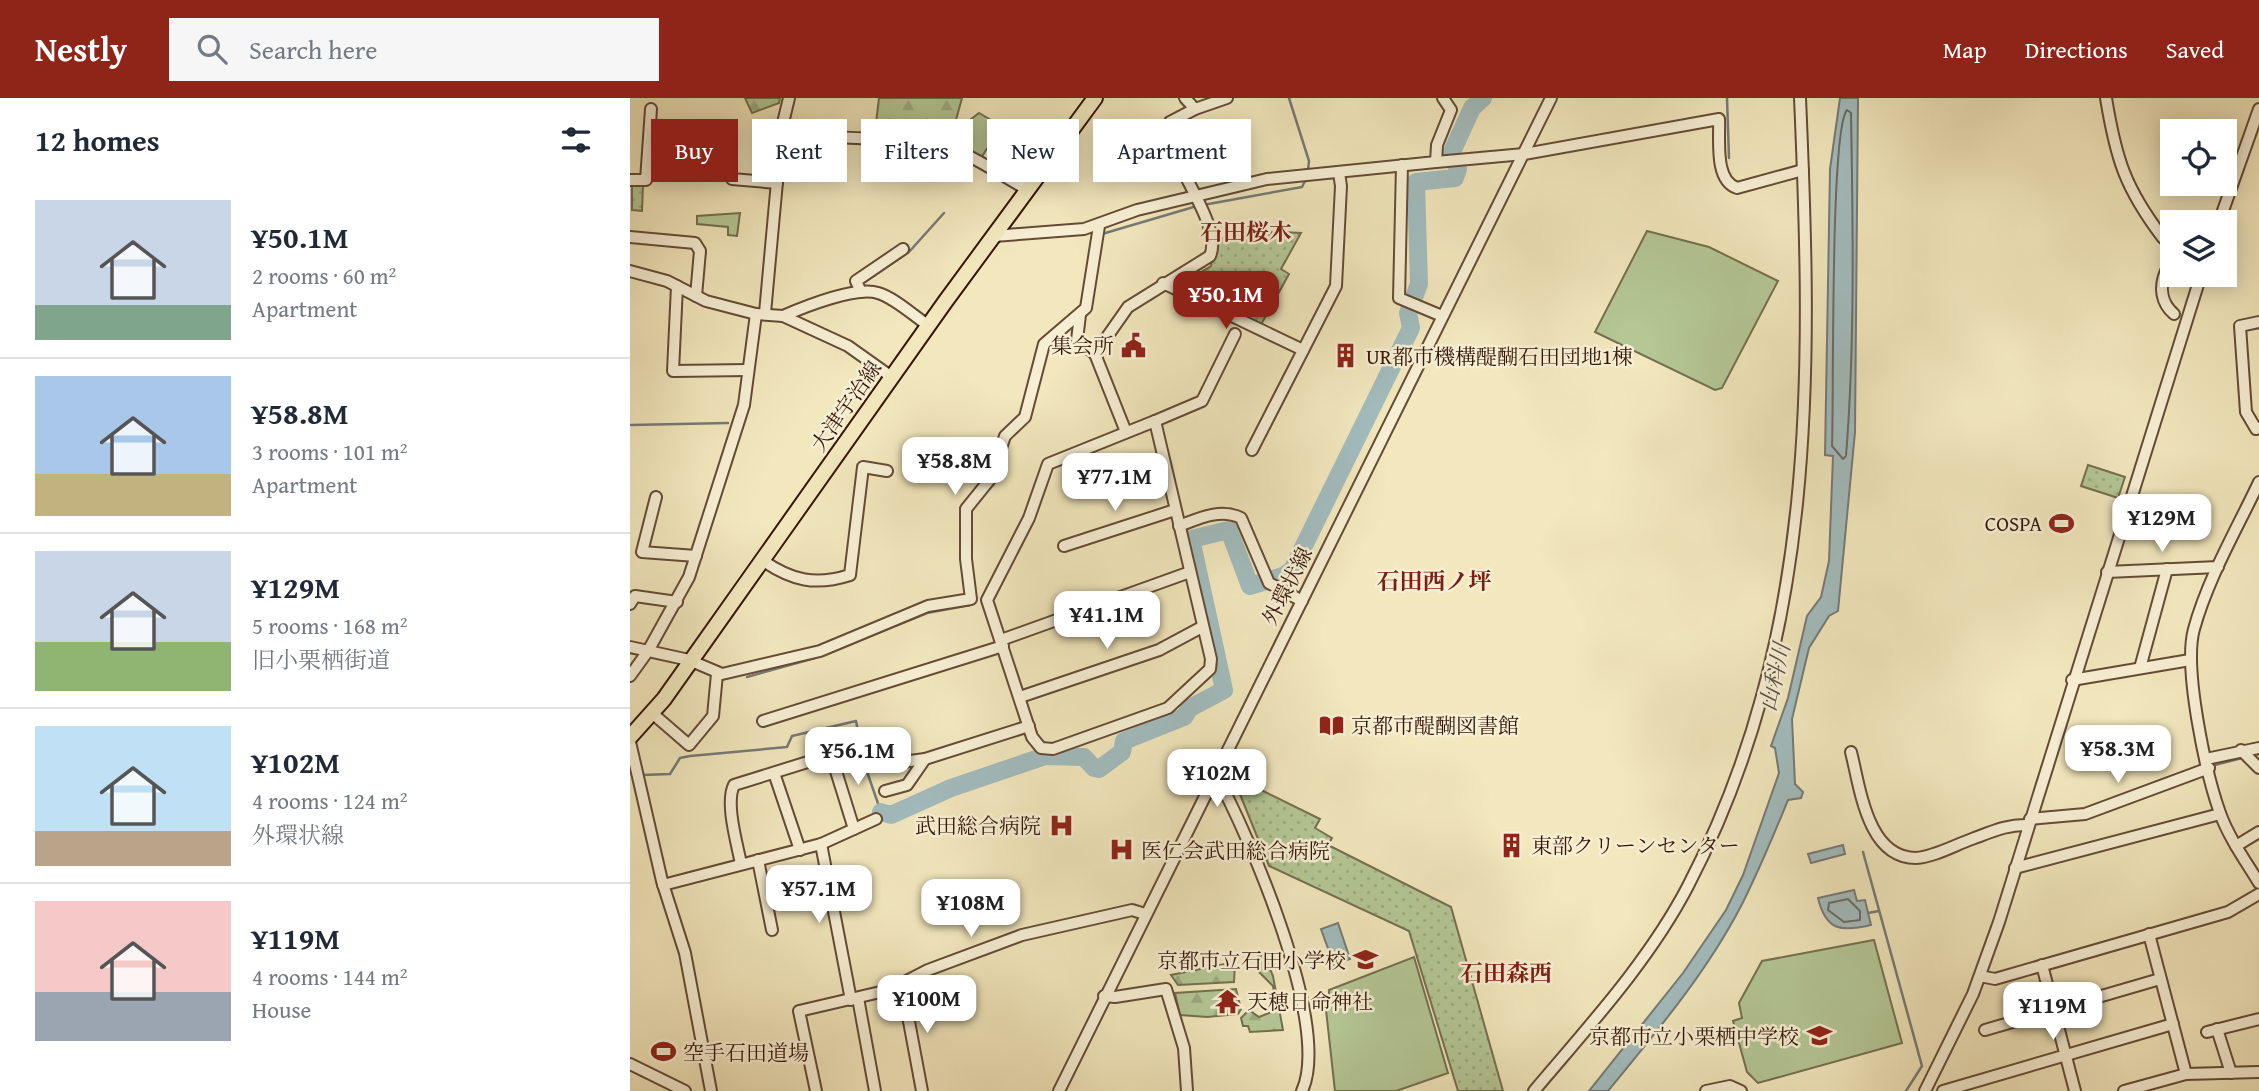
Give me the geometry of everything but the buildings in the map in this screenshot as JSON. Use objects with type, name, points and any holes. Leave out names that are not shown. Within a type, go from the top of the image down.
[{"type":"main road","name":"大津宇治線","points":[[631,736],[652,713],[1095,98]]},
{"type":"street","points":[[784,119],[789,98]]},
{"type":"street","points":[[1185,98],[1195,109]]},
{"type":"street","points":[[1095,354],[1119,316],[1163,283],[1210,256],[1213,248],[1197,197],[1170,140],[1170,122],[1195,109],[1227,98]]},
{"type":"street","points":[[1441,162],[1437,145],[1451,110],[1443,98]]},
{"type":"street","name":"外環状線","points":[[1059,1091],[1551,98]]},
{"type":"street","points":[[1534,1091],[1617,991],[1687,888],[1739,774],[1766,691],[1781,626],[1802,464],[1803,170],[1800,98]]},
{"type":"street","points":[[2106,98],[2114,147],[2124,176],[2160,234]]},
{"type":"street","points":[[630,180],[646,180],[651,109]]},
{"type":"street","points":[[2223,210],[2259,109]]},
{"type":"street","points":[[994,236],[1099,226],[1138,210],[1267,179],[1524,154],[1719,119],[1722,177],[1728,185],[1737,188],[1803,170]]},
{"type":"street","points":[[847,137],[875,138],[947,147],[1028,190]]},
{"type":"street","points":[[1402,165],[1399,298],[1442,316]]},
{"type":"street","points":[[1252,450],[1336,286],[1341,186],[1339,173]]},
{"type":"street","points":[[630,677],[677,602],[696,556],[744,405],[760,313],[777,183],[738,180]]},
{"type":"street","points":[[971,599],[966,559],[966,509],[991,478],[1004,436],[1025,417],[1044,344],[1080,316],[1086,308],[1099,226]]},
{"type":"street","points":[[630,237],[695,243],[700,251],[696,296]]},
{"type":"street","points":[[783,316],[859,288],[903,249]]},
{"type":"street","points":[[630,271],[677,286],[696,296],[760,313],[783,316],[848,346],[893,378]]},
{"type":"street","points":[[1163,283],[1303,350]]},
{"type":"street","points":[[677,286],[673,371],[748,370]]},
{"type":"street","points":[[2161,287],[2168,309],[2174,314]]},
{"type":"street","points":[[1925,1091],[1980,976],[2197,287]]},
{"type":"street","points":[[859,288],[879,293],[929,326]]},
{"type":"street","points":[[1080,316],[1077,340],[1095,354],[1126,432]]},
{"type":"street","points":[[2259,322],[2240,326],[2246,412],[2256,429],[2259,428]]},
{"type":"street","points":[[1155,421],[1211,659],[1210,669],[1168,708],[1053,748],[1041,748],[1029,726],[987,600],[1029,518],[1048,464],[1202,401],[1236,334]]},
{"type":"street","points":[[762,561],[784,575],[826,582],[850,575],[863,467],[887,471]]},
{"type":"street","points":[[2259,482],[2218,567],[2194,629],[2190,660],[2220,814],[2259,883]]},
{"type":"street","points":[[656,497],[642,552],[696,556]]},
{"type":"street","points":[[1064,546],[1175,510]]},
{"type":"street","points":[[1179,526],[1207,515],[1229,512],[1241,517],[1267,581],[1302,601]]},
{"type":"street","points":[[2125,517],[2187,515]]},
{"type":"street","points":[[2107,572],[2218,567]]},
{"type":"street","points":[[2140,668],[2167,569]]},
{"type":"street","points":[[763,721],[1002,643],[1191,572]]},
{"type":"street","points":[[630,604],[635,596],[677,602]]},
{"type":"street","points":[[630,647],[689,660],[718,674],[750,670],[820,651],[928,606],[971,599],[987,600]]},
{"type":"street","points":[[1020,697],[1159,650],[1202,627]]},
{"type":"street","points":[[2072,680],[2190,660]]},
{"type":"street","points":[[652,713],[689,745],[713,716],[718,674]]},
{"type":"street","points":[[880,765],[925,759],[1029,726]]},
{"type":"street","points":[[631,736],[663,885],[685,953],[711,1091]]},
{"type":"street","points":[[741,864],[732,822],[730,792],[734,785],[859,746]]},
{"type":"street","points":[[1851,752],[1865,807],[1875,832],[1888,847],[1903,856],[1928,855],[2013,824],[2085,814],[2208,763],[2259,748]]},
{"type":"street","points":[[2242,751],[2256,765]]},
{"type":"street","points":[[831,755],[854,828]]},
{"type":"street","points":[[885,791],[907,785],[925,759]]},
{"type":"street","points":[[774,773],[800,850]]},
{"type":"street","points":[[1215,773],[1232,803],[1261,874],[1303,1000],[1310,1062],[1302,1091]]},
{"type":"street","points":[[2015,868],[2220,814]]},
{"type":"street","points":[[663,885],[821,844],[876,819]]},
{"type":"street","points":[[2236,846],[2259,832]]},
{"type":"street","points":[[821,844],[827,884],[875,1091]]},
{"type":"street","points":[[758,860],[772,930]]},
{"type":"street","points":[[827,884],[845,881]]},
{"type":"street","points":[[1980,976],[1995,979],[2228,912],[2259,894]]},
{"type":"street","points":[[816,1091],[799,1011],[855,999],[902,984],[928,970],[1022,935],[1132,910],[1144,915]]},
{"type":"street","points":[[2149,934],[2186,1074]]},
{"type":"street","points":[[2042,965],[2075,1091]]},
{"type":"street","points":[[1985,1030],[2160,979]]},
{"type":"street","points":[[902,984],[922,1091]]},
{"type":"street","points":[[1104,996],[1115,998],[1166,989],[1184,1048],[1187,1091]]},
{"type":"street","points":[[2231,1073],[2212,1030],[2259,1019]]},
{"type":"street","points":[[1937,1070],[1943,1091],[2173,1024]]},
{"type":"street","points":[[630,1064],[685,1091]]},
{"type":"street","points":[[2127,1091],[2186,1074],[2259,1072]]},
{"type":"street","points":[[1706,1091],[1730,1086],[1741,1091]]},
{"type":"green space","points":[[745,98],[780,98],[779,103],[752,113]]},
{"type":"green space","points":[[879,98],[962,98],[956,119],[876,119]]},
{"type":"green space","points":[[979,113],[989,119],[987,119],[987,149],[981,158],[973,154],[971,119]]},
{"type":"green space","points":[[632,184],[643,184],[642,211],[632,210]]},
{"type":"green space","points":[[740,213],[737,236],[728,235],[728,227],[697,224],[697,216]]},
{"type":"green space","points":[[1647,231],[1709,247],[1778,281],[1722,388],[1715,390],[1595,332]]},
{"type":"green space","points":[[1256,232],[1301,233],[1281,269],[1289,274],[1258,330],[1175,288],[1211,266],[1216,242],[1223,238]]},
{"type":"green space","points":[[2088,465],[2125,477],[2118,498],[2081,486]]},
{"type":"green space","points":[[1238,758],[1254,766],[1248,779],[1263,791],[1320,819],[1315,828],[1332,838],[1328,845],[1451,907],[1503,1091],[1458,1091],[1409,931],[1269,866],[1235,782]]},
{"type":"green space","name":"京都市立小栗栖中学校","points":[[1874,940],[1902,1043],[1758,1083],[1747,1072],[1733,1021],[1742,1018],[1739,1003],[1762,961]]},
{"type":"green space","points":[[1264,955],[1273,976],[1283,1030],[1250,1032],[1248,1026],[1243,1026],[1241,1018],[1249,1010],[1259,1017],[1277,1010],[1273,986],[1259,972],[1258,956]]},
{"type":"green space","points":[[1414,957],[1448,1073],[1396,1091],[1335,1091],[1326,1010],[1329,1009],[1329,990]]},
{"type":"green space","points":[[1235,962],[1234,982],[1178,985],[1171,975]]},
{"type":"green space","points":[[1236,989],[1241,1009],[1238,1014],[1207,1017],[1180,1015],[1175,993]]},
{"type":"water","points":[[1840,98],[1858,98],[1855,432],[1838,611],[1829,616],[1809,648],[1792,719],[1795,784],[1803,792],[1801,798],[1788,800],[1747,894],[1701,971],[1665,1021],[1608,1091],[1589,1091],[1683,973],[1726,910],[1743,875],[1779,773],[1775,748],[1771,746],[1788,698],[1807,616],[1821,597],[1829,561],[1833,456],[1825,455],[1830,169]]},
{"type":"water","points":[[1843,845],[1845,854],[1811,863],[1808,854]]},
{"type":"water","points":[[1854,890],[1857,901],[1865,900],[1871,925],[1843,928],[1830,923],[1818,898]]},
{"type":"water","points":[[1338,923],[1350,959],[1334,965],[1321,929]]},
{"type":"waterway","points":[[1289,98],[1309,161],[1308,170]]},
{"type":"waterway","points":[[881,812],[891,815],[951,788],[1045,756],[1084,757],[1094,768],[1099,769],[1122,752],[1124,741],[1184,717],[1190,708],[1224,690],[1191,539],[1229,530],[1250,586],[1283,576],[1292,570],[1411,328],[1408,313],[1419,284],[1416,182],[1455,178],[1458,169],[1451,154],[1472,108],[1483,98]]},
{"type":"waterway","points":[[1727,98],[1729,158]]},
{"type":"waterway","points":[[1203,205],[1302,187],[1307,177]]},
{"type":"waterway","points":[[1102,234],[1197,206]]},
{"type":"waterway","points":[[862,284],[909,252],[944,213]]},
{"type":"waterway","points":[[630,425],[728,423]]},
{"type":"waterway","points":[[821,656],[927,613],[970,605]]},
{"type":"waterway","points":[[747,677],[815,658]]},
{"type":"waterway","points":[[642,775],[670,774],[680,758],[690,756],[787,747],[792,736],[856,721],[865,766],[881,812]]},
{"type":"waterway","points":[[2211,766],[2242,758]]},
{"type":"waterway","points":[[2135,790],[2175,775]]},
{"type":"waterway","points":[[1863,852],[1922,1066],[1906,1091]]},
{"type":"waterway","points":[[1868,913],[1879,911]]},
{"type":"place","name":"集会所","points":[[1134,345]]},
{"type":"place","name":"UR都市機構醍醐石田団地1棟","points":[[1346,356]]},
{"type":"place","name":"COSPA","points":[[2062,523]]},
{"type":"place","name":"京都市醍醐図書館","points":[[1331,725]]},
{"type":"place","name":"武田総合病院","points":[[1061,825]]},
{"type":"place","name":"東部クリーンセンター","points":[[1511,845]]},
{"type":"place","name":"医仁会武田総合病院","points":[[1121,850]]},
{"type":"place","name":"京都市立石田小学校","points":[[1366,960]]},
{"type":"place","name":"天穂日命神社","points":[[1227,1001]]},
{"type":"place","name":"京都市立小栗栖中学校","points":[[1819,1036]]},
{"type":"place","name":"空手石田道場","points":[[663,1052]]},
{"type":"district","name":"石田桜木","points":[[1246,231]]},
{"type":"district","name":"石田西ノ坪","points":[[1434,580]]},
{"type":"district","name":"石田森西","points":[[1506,972]]},
{"type":"water label","name":"山科川","points":[[1774,677]]}]
